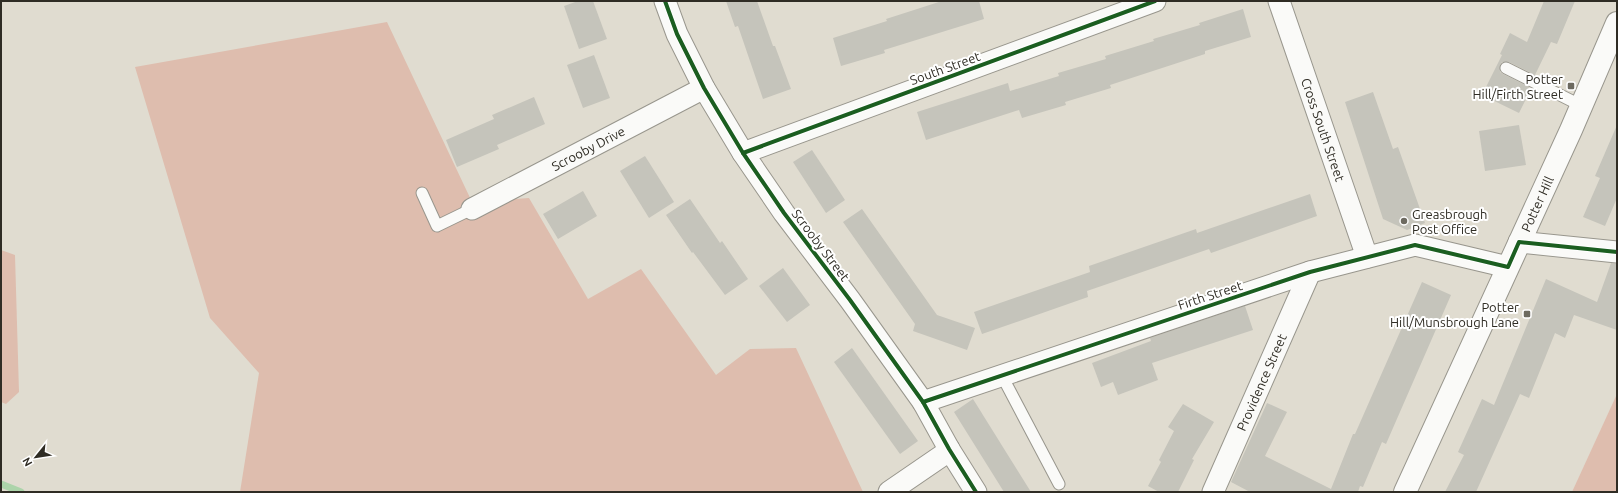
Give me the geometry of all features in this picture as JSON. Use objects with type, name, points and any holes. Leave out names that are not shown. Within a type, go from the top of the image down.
[{"type":"main road","name":"Potter Hill","points":[[1404,492],[1582,106],[1617,23]]},
{"type":"street","name":"Scrooby Street","points":[[665,1],[677,34],[704,88],[743,153],[784,213],[850,300],[923,402],[949,449],[976,492]]},
{"type":"street","name":"South Street","points":[[743,153],[1155,1]]},
{"type":"street","name":"Cross South Street","points":[[1279,1],[1367,257]]},
{"type":"street","name":"Scrooby Drive","points":[[472,209],[704,88]]},
{"type":"street","points":[[1519,242],[1617,252]]},
{"type":"street","name":"Firth Street","points":[[923,402],[1001,374],[1310,272],[1414,245],[1508,267]]},
{"type":"street","name":"Providence Street","points":[[1213,492],[1310,272]]},
{"type":"street","points":[[890,492],[943,455],[949,449]]},
{"type":"lane","points":[[1506,68],[1582,106]]},
{"type":"lane","points":[[422,193],[437,226],[472,209]]},
{"type":"lane","points":[[1001,374],[1059,484]]},
{"type":"shaded area","points":[[387,22],[472,202],[529,198],[588,299],[641,269],[716,375],[750,349],[796,348],[863,492],[240,492],[259,373],[210,318],[135,67]]},
{"type":"shaded area","points":[[1,250],[15,255],[19,392],[6,404],[1,402]]},
{"type":"shaded area","points":[[1617,394],[1617,492],[1572,492]]},
{"type":"building","points":[[578,1],[593,1],[607,39],[579,49],[564,6]]},
{"type":"building","points":[[726,1],[757,1],[773,46],[775,46],[791,89],[763,99],[738,26],[735,27]]},
{"type":"building","points":[[942,1],[979,1],[984,19],[884,50],[885,53],[841,66],[833,38],[887,21],[886,19]]},
{"type":"building","points":[[1544,1],[1575,1],[1557,44],[1551,42],[1535,75],[1509,62],[1502,62],[1500,65],[1500,72],[1529,87],[1527,92],[1529,93],[1519,113],[1482,95],[1502,55],[1500,54],[1510,33],[1527,42]]},
{"type":"building","points":[[1243,9],[1251,37],[1205,51],[1205,54],[1110,85],[1111,88],[1065,102],[1066,105],[1022,118],[1019,110],[926,140],[917,112],[1008,83],[1010,91],[1059,76],[1058,73],[1106,59],[1105,56],[1154,41],[1153,39],[1200,25],[1199,23]]},
{"type":"building","points":[[594,55],[610,98],[583,108],[567,65]]},
{"type":"building","points":[[1373,92],[1393,149],[1398,147],[1425,223],[1407,230],[1383,219],[1345,102]]},
{"type":"building","points":[[534,97],[545,124],[497,145],[499,149],[457,167],[446,140],[494,119],[492,115]]},
{"type":"building","points":[[1519,125],[1526,165],[1485,171],[1479,131]]},
{"type":"building","points":[[1617,125],[1617,198],[1605,226],[1583,217],[1600,178],[1595,176]]},
{"type":"building","points":[[812,150],[845,200],[826,213],[793,162]]},
{"type":"building","points":[[645,156],[674,202],[649,218],[620,171]]},
{"type":"building","points":[[583,191],[597,216],[558,239],[543,214]]},
{"type":"building","points":[[1310,194],[1317,216],[1211,253],[1209,249],[1087,291],[1088,297],[982,334],[974,312],[1090,272],[1089,266],[1196,229],[1197,233]]},
{"type":"building","points":[[690,199],[720,243],[722,241],[748,279],[725,295],[693,252],[692,253],[666,215]]},
{"type":"building","points":[[862,209],[937,315],[975,328],[967,350],[913,331],[915,324],[843,222]]},
{"type":"building","points":[[1611,263],[1617,264],[1617,330],[1574,315],[1565,338],[1555,333],[1529,398],[1520,394],[1476,492],[1445,492],[1464,455],[1458,452],[1482,399],[1494,405],[1546,279],[1597,302]]},
{"type":"building","points":[[783,268],[810,305],[787,322],[759,286]]},
{"type":"building","points":[[1422,282],[1451,295],[1386,444],[1382,442],[1363,487],[1360,486],[1358,492],[1250,492],[1231,482],[1267,403],[1287,412],[1265,456],[1331,489],[1353,434],[1355,434]]},
{"type":"building","points":[[1245,306],[1253,330],[1152,363],[1158,380],[1118,395],[1113,382],[1101,387],[1092,363],[1151,341],[1150,338]]},
{"type":"building","points":[[852,348],[918,441],[900,454],[834,362]]},
{"type":"building","points":[[973,399],[1031,492],[1004,492],[954,412]]},
{"type":"building","points":[[1183,404],[1214,422],[1192,459],[1194,460],[1178,492],[1159,492],[1148,486],[1161,462],[1159,460],[1174,431],[1168,427]]},
{"type":"waterway","points":[[1,484],[21,492]]},
{"type":"cycle path","points":[[665,1],[677,34],[704,88],[743,153],[784,213],[850,300],[923,402],[949,449],[976,492]]},
{"type":"cycle path","points":[[743,153],[1155,1]]},
{"type":"cycle path","points":[[923,402],[1310,272],[1415,245],[1508,267],[1519,242],[1617,252]]},
{"type":"place","name":"Potter Hill/Firth Street","points":[[1571,86]]},
{"type":"place","name":"Greasbrough Post Office","points":[[1404,221]]},
{"type":"place","name":"Potter Hill/Munsbrough Lane","points":[[1527,314]]}]
